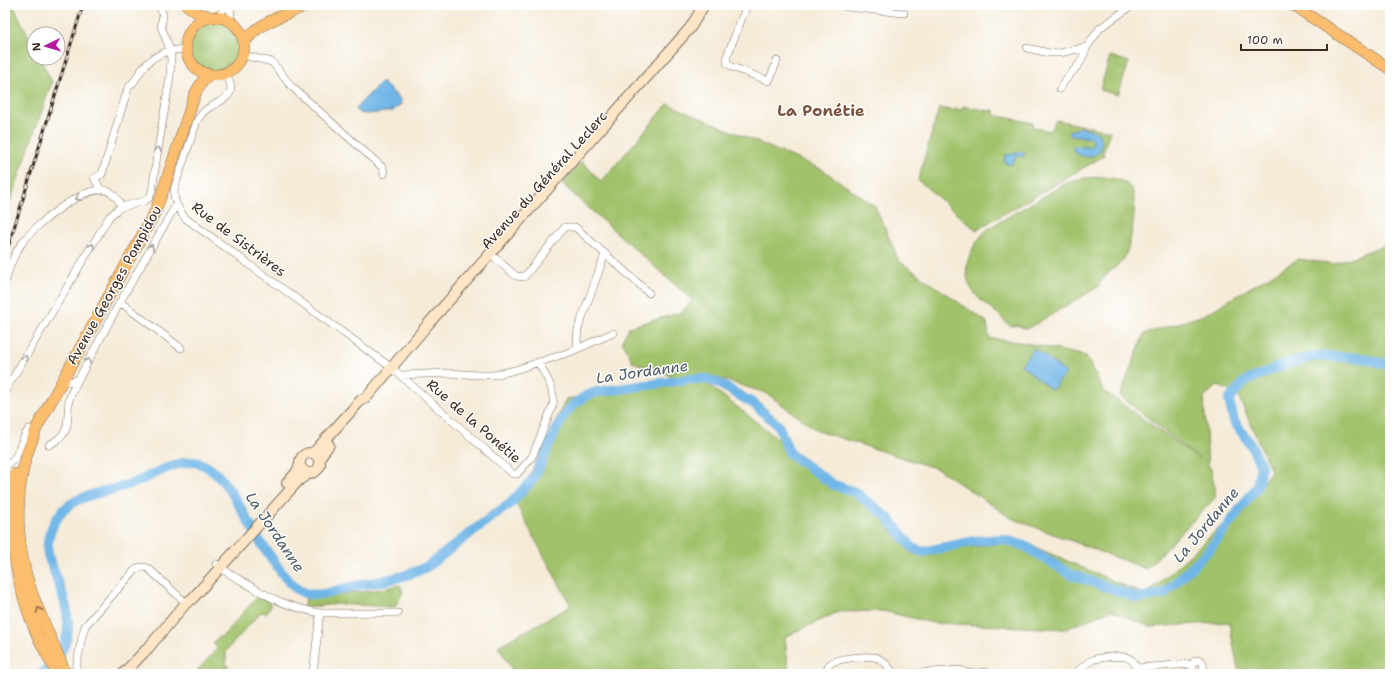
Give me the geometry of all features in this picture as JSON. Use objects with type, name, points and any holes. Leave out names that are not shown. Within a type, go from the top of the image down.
[{"type":"main road","points":[[186,5],[198,13],[223,18],[234,24],[250,28],[258,27]]},
{"type":"main road","points":[[186,5],[191,16],[192,27]]},
{"type":"main road","points":[[194,67],[201,72],[210,75],[218,76],[226,74],[239,63],[250,34],[258,27],[307,5]]},
{"type":"main road","points":[[1293,5],[1390,69]]},
{"type":"main road","points":[[195,94],[196,80],[194,67],[185,49],[188,34],[192,27],[201,20],[214,17]]},
{"type":"main road","points":[[234,24],[242,34],[243,50]]},
{"type":"main road","points":[[195,94],[202,82],[210,75]]},
{"type":"main road","name":"Avenue Georges Pompidou","points":[[48,647],[24,564],[19,532],[21,483],[25,461],[37,427],[155,212],[195,94]]},
{"type":"main road","name":"Avenue Georges Pompidou","points":[[62,671],[48,647],[35,630],[24,599],[16,565],[12,536],[11,511],[14,473],[29,429],[79,344],[94,322]]},
{"type":"main road","points":[[19,532],[17,528],[14,473],[25,461]]},
{"type":"street","points":[[5,392],[109,217],[122,207],[144,201],[149,198],[152,192],[170,77],[170,50],[161,26],[163,15],[159,5]]},
{"type":"street","points":[[214,17],[221,13],[228,5]]},
{"type":"street","points":[[228,5],[234,24]]},
{"type":"street","name":"Avenue du Général Leclerc","points":[[123,674],[149,647],[186,603],[192,599],[218,566],[262,517],[299,480],[317,470],[322,454],[363,405],[366,398],[399,358],[690,28],[704,5]]},
{"type":"street","name":"Avenue du Général Leclerc","points":[[392,368],[402,361],[683,44],[702,20],[710,5]]},
{"type":"street","points":[[747,5],[727,56],[727,63],[732,68],[769,81],[777,61]]},
{"type":"street","points":[[841,5],[847,7],[904,13]]},
{"type":"street","points":[[1060,89],[1063,83],[1080,63],[1087,47],[1100,28],[1133,5]]},
{"type":"street","points":[[1027,48],[1049,53],[1060,53],[1087,47]]},
{"type":"street","points":[[101,190],[94,178],[102,174],[128,88],[149,61],[156,56],[170,50],[185,49]]},
{"type":"street","points":[[243,50],[272,62],[291,86],[383,168],[384,174]]},
{"type":"street","name":"Rue de Sistrières","points":[[226,74],[231,90],[228,95],[200,115],[197,121],[175,186],[174,192],[176,205],[185,218],[392,368]]},
{"type":"street","points":[[5,282],[13,258],[20,244],[30,232],[62,206],[86,194],[101,190],[110,192],[116,197],[122,207]]},
{"type":"street","name":"Avenue Georges Pompidou","points":[[48,444],[56,441],[65,433],[68,423],[70,398],[78,380],[120,302],[176,205]]},
{"type":"street","points":[[494,257],[516,276],[524,277],[565,227],[575,227],[649,294]]},
{"type":"street","points":[[578,348],[578,329],[606,254]]},
{"type":"street","points":[[120,302],[181,348]]},
{"type":"street","points":[[401,375],[448,373],[494,375],[515,370],[570,352],[613,332]]},
{"type":"street","name":"Rue de la Ponétie","points":[[392,368],[509,472],[517,474],[532,456],[553,405],[554,397],[552,386],[538,362]]},
{"type":"street","name":"Avenue Georges Pompidou","points":[[60,383],[78,380]]},
{"type":"street","name":"Avenue du Général Leclerc","points":[[262,517],[296,473],[300,465],[300,460],[303,456],[315,451],[361,400],[366,398]]},
{"type":"street","points":[[5,465],[10,464],[14,460],[23,438],[29,429]]},
{"type":"street","points":[[311,453],[320,461]]},
{"type":"street","points":[[5,465],[14,473]]},
{"type":"street","points":[[300,465],[302,471],[308,474]]},
{"type":"street","points":[[5,482],[13,490]]},
{"type":"street","points":[[218,566],[266,595],[284,604],[300,609],[320,613],[398,613]]},
{"type":"street","points":[[75,670],[82,636],[86,626],[139,567],[148,568],[186,603]]},
{"type":"street","points":[[313,674],[320,613]]},
{"type":"street","points":[[827,674],[829,664],[837,660],[870,656],[883,661],[894,674]]},
{"type":"street","points":[[1075,674],[1091,660],[1124,656],[1131,658],[1137,671],[1192,664],[1195,661],[1200,660],[1203,663],[1204,674]]},
{"type":"street","points":[[1192,664],[1194,674]]},
{"type":"street","points":[[906,674],[960,670],[969,674],[986,672],[989,674]]},
{"type":"green space","points":[[5,5],[13,5],[26,31],[26,66],[44,66],[52,82],[5,216]]},
{"type":"green space","points":[[209,21],[219,21],[232,28],[239,41],[239,51],[232,64],[219,71],[209,71],[200,67],[193,60],[189,51],[189,41],[193,32],[200,25]]},
{"type":"green space","points":[[1110,56],[1129,62],[1118,95],[1100,90]]},
{"type":"green space","points":[[668,104],[823,170],[875,206],[899,261],[987,322],[989,338],[1026,343],[1086,356],[1103,390],[1199,459],[1120,396],[1144,334],[1204,315],[1298,259],[1334,264],[1390,243],[1390,674],[1239,674],[1229,622],[1150,627],[1111,610],[1066,629],[933,623],[883,611],[838,612],[785,637],[789,674],[515,674],[498,646],[571,606],[516,504],[566,399],[701,379],[781,441],[791,457],[832,487],[855,493],[877,511],[898,539],[920,553],[1021,541],[1146,595],[1251,499],[1271,471],[1238,395],[1217,385],[1204,398],[1208,466],[1211,468],[1216,497],[1146,569],[1011,518],[938,469],[818,431],[766,393],[708,375],[676,378],[633,362],[622,341],[629,327],[682,312],[692,300],[562,184],[582,161],[601,182]]},
{"type":"green space","points":[[963,106],[990,111],[994,110],[994,115],[1033,123],[1032,127],[1050,131],[1056,120],[1110,131],[1103,153],[1104,156],[976,230],[918,180],[939,108],[955,111],[955,109],[962,110]]},
{"type":"green space","points":[[1103,177],[1122,181],[1131,188],[1133,194],[1133,224],[1129,246],[1123,260],[1106,276],[1098,287],[1029,328],[1009,325],[980,300],[970,286],[967,277],[968,259],[977,242],[989,228],[1066,183],[1083,178]]},
{"type":"green space","points":[[400,585],[403,592],[395,607],[335,604],[303,608],[306,598],[376,590]]},
{"type":"green space","points":[[258,596],[269,602],[271,606],[266,613],[261,612],[226,651],[226,663],[231,674],[194,674],[217,649],[213,642],[219,637],[222,637]]},
{"type":"water","points":[[380,83],[383,83],[400,99],[401,104],[393,111],[368,114],[359,113],[356,110],[358,106]]},
{"type":"water","points":[[1083,127],[1097,132],[1102,140],[1100,151],[1097,154],[1087,157],[1073,151],[1074,146],[1093,146],[1093,141],[1091,138],[1071,135],[1069,132]]},
{"type":"water","points":[[1021,151],[1025,153],[1024,157],[1016,156],[1014,158],[1016,160],[1013,161],[1012,164],[1006,164],[1004,159],[1006,154],[1009,155]]},
{"type":"water","points":[[1034,348],[1066,373],[1052,390],[1021,365]]},
{"type":"waterway","name":"La Jordanne","points":[[41,674],[55,660],[64,647],[68,632],[68,618],[65,603],[48,555],[49,538],[54,523],[64,509],[78,500],[99,492],[129,485],[169,467],[182,463],[189,462],[200,464],[211,469],[221,478],[262,545],[282,574],[300,591],[311,594],[324,594],[350,587],[384,581],[420,570],[428,566],[510,504],[534,478],[558,426],[566,413],[574,404],[586,396],[597,392],[691,379],[706,379],[718,383],[754,404],[778,425],[790,454],[834,485],[855,492],[887,517],[913,548],[922,552],[975,541],[1002,539],[1025,546],[1070,574],[1138,598],[1164,594],[1209,550],[1257,487],[1261,466],[1251,445],[1234,421],[1229,400],[1244,382],[1285,364],[1318,356],[1362,358],[1390,365]]},
{"type":"railway","points":[[5,257],[83,5]]},
{"type":"district","name":"La Ponétie","points":[[821,110]]}]
